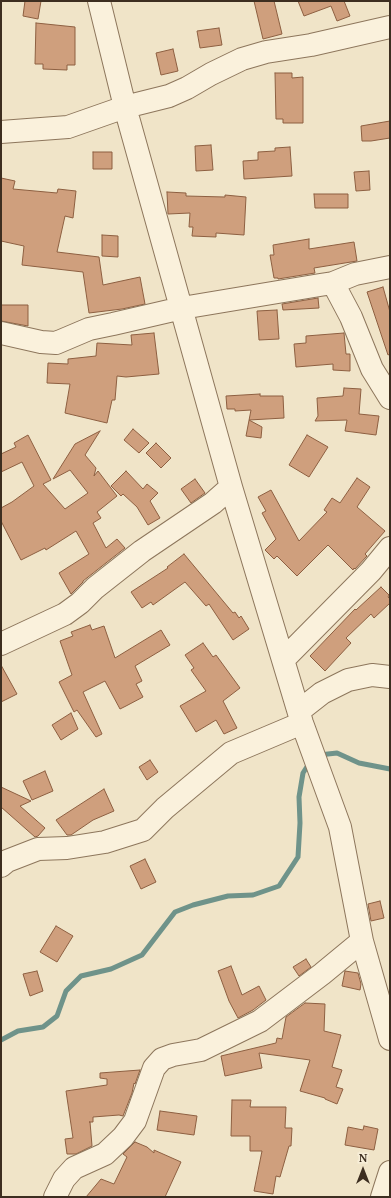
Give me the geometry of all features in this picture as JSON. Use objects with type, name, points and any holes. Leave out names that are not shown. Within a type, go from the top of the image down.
[{"type":"street","points":[[99,1],[125,107],[232,487],[300,717],[340,827],[362,941],[390,1039]]},
{"type":"street","points":[[1,132],[68,127],[125,107],[169,96],[242,59],[266,52],[311,45],[390,27]]},
{"type":"street","points":[[1,333],[41,342],[56,343],[89,330],[182,308],[333,283],[355,274],[390,267]]},
{"type":"street","points":[[333,283],[351,318],[372,369],[390,398]]},
{"type":"street","points":[[1,644],[65,614],[136,556],[213,503],[232,487]]},
{"type":"street","points":[[284,659],[371,571],[390,548]]},
{"type":"street","points":[[1,866],[7,861],[38,849],[67,848],[105,842],[143,830],[165,808],[231,753],[300,717],[322,693],[348,680],[372,675],[390,677]]},
{"type":"street","points":[[55,1197],[64,1179],[74,1168],[105,1154],[124,1137],[135,1121],[154,1068],[162,1059],[173,1055],[201,1050],[260,1021],[322,974],[362,941]]},
{"type":"street","points":[[382,1197],[390,1172]]},
{"type":"building","points":[[25,1],[41,1],[38,19],[23,16]]},
{"type":"building","points":[[254,1],[274,1],[282,34],[263,39]]},
{"type":"building","points":[[298,1],[344,1],[350,16],[337,21],[331,6],[304,16]]},
{"type":"building","points":[[36,23],[75,27],[75,65],[67,65],[67,70],[43,69],[43,64],[35,64]]},
{"type":"building","points":[[219,28],[222,45],[200,48],[197,31]]},
{"type":"building","points":[[173,49],[178,71],[161,75],[156,53]]},
{"type":"building","points":[[275,73],[292,73],[292,78],[303,77],[303,123],[283,123],[283,119],[276,119]]},
{"type":"building","points":[[390,121],[390,138],[362,141],[361,126]]},
{"type":"building","points":[[211,145],[213,170],[196,171],[195,146]]},
{"type":"building","points":[[290,147],[292,176],[244,179],[243,161],[258,160],[258,152],[275,151],[275,148]]},
{"type":"building","points":[[93,152],[112,152],[112,169],[93,169]]},
{"type":"building","points":[[369,171],[370,190],[356,191],[354,172]]},
{"type":"building","points":[[1,178],[15,181],[13,189],[57,193],[58,189],[76,191],[73,218],[65,216],[57,252],[99,257],[103,285],[140,277],[145,304],[122,309],[89,313],[83,272],[22,265],[24,246],[1,241]]},
{"type":"building","points":[[167,192],[186,193],[186,196],[225,197],[225,195],[246,197],[244,235],[216,233],[216,237],[192,236],[193,227],[189,227],[190,213],[168,214]]},
{"type":"building","points":[[314,194],[348,194],[348,208],[315,208]]},
{"type":"building","points":[[102,235],[118,236],[118,257],[102,256]]},
{"type":"building","points":[[309,239],[309,249],[354,242],[357,261],[314,268],[315,273],[278,279],[274,278],[270,255],[274,255],[273,245]]},
{"type":"building","points":[[383,287],[390,312],[390,354],[388,355],[367,292]]},
{"type":"building","points":[[318,298],[319,308],[283,310],[282,304]]},
{"type":"building","points":[[1,305],[28,305],[28,326],[1,321]]},
{"type":"building","points":[[277,310],[279,339],[259,340],[257,311]]},
{"type":"building","points":[[154,333],[159,374],[126,377],[117,376],[115,400],[112,400],[107,423],[65,413],[70,384],[47,383],[48,363],[68,364],[68,359],[96,356],[97,343],[132,345],[131,335]]},
{"type":"building","points":[[344,333],[346,354],[350,354],[350,371],[333,370],[333,364],[296,367],[294,344],[306,343],[306,336]]},
{"type":"building","points":[[344,388],[361,389],[359,414],[379,416],[376,435],[345,431],[347,420],[315,421],[318,416],[317,398],[343,396]]},
{"type":"building","points":[[260,394],[260,396],[283,396],[284,418],[249,420],[251,410],[235,411],[235,409],[227,409],[226,396]]},
{"type":"building","points":[[249,420],[262,427],[261,438],[246,436]]},
{"type":"building","points":[[133,429],[149,443],[139,453],[124,440]]},
{"type":"building","points":[[100,431],[85,455],[96,468],[94,476],[98,471],[117,496],[97,512],[101,518],[93,523],[106,548],[117,539],[125,548],[83,581],[71,594],[59,573],[89,554],[76,531],[46,550],[45,548],[21,560],[1,521],[1,508],[34,486],[22,462],[1,472],[1,454],[16,447],[14,443],[28,435],[51,480],[43,484],[65,509],[88,493],[70,470],[53,479],[75,444]]},
{"type":"building","points":[[307,435],[328,447],[309,477],[289,465]]},
{"type":"building","points":[[156,443],[171,458],[161,468],[146,453]]},
{"type":"building","points":[[126,471],[143,489],[147,484],[158,493],[150,501],[160,518],[148,525],[137,507],[123,494],[121,496],[111,486]]},
{"type":"building","points":[[357,478],[370,487],[357,507],[385,531],[365,554],[367,556],[355,569],[354,568],[353,570],[328,545],[297,576],[277,556],[274,559],[265,550],[276,539],[262,513],[266,511],[258,497],[271,490],[299,541],[327,512],[324,510],[332,498],[340,503]]},
{"type":"building","points":[[195,479],[205,493],[191,503],[181,489]]},
{"type":"building","points":[[184,554],[233,613],[235,612],[239,618],[241,616],[249,629],[233,640],[209,604],[206,606],[185,582],[153,605],[151,602],[142,608],[131,592],[168,568],[167,567]]},
{"type":"building","points":[[381,587],[389,595],[388,597],[390,599],[390,603],[374,618],[371,614],[346,638],[351,643],[325,671],[310,656],[355,609],[356,610]]},
{"type":"building","points":[[90,625],[92,630],[104,626],[115,658],[161,630],[170,645],[135,666],[142,681],[136,684],[143,697],[120,709],[105,681],[83,692],[102,734],[96,737],[77,710],[74,712],[59,682],[72,675],[60,641],[73,636],[71,632]]},
{"type":"building","points":[[203,643],[213,657],[216,655],[240,688],[223,701],[237,728],[224,734],[216,720],[196,732],[180,706],[206,691],[191,670],[194,668],[185,655]]},
{"type":"building","points":[[1,665],[17,694],[1,702]]},
{"type":"building","points":[[71,713],[78,729],[61,740],[52,725]]},
{"type":"building","points":[[150,760],[158,772],[147,780],[139,767]]},
{"type":"building","points":[[45,771],[53,791],[32,800],[23,781]]},
{"type":"building","points":[[1,787],[31,801],[20,806],[45,828],[38,836],[35,837],[1,807]]},
{"type":"building","points":[[104,789],[114,811],[93,820],[71,835],[67,835],[56,820]]},
{"type":"building","points":[[145,859],[156,882],[141,889],[130,866]]},
{"type":"building","points":[[380,901],[384,918],[371,921],[368,904]]},
{"type":"building","points":[[56,926],[73,936],[57,962],[40,952]]},
{"type":"building","points":[[306,959],[311,967],[299,976],[293,967]]},
{"type":"building","points":[[231,966],[242,995],[259,986],[266,1000],[253,1010],[238,1018],[229,1001],[218,971]]},
{"type":"building","points":[[37,971],[43,991],[30,996],[23,974]]},
{"type":"building","points":[[345,971],[358,973],[361,984],[360,990],[342,986]]},
{"type":"building","points":[[305,1003],[325,1004],[324,1031],[341,1035],[332,1067],[342,1070],[336,1087],[343,1089],[337,1104],[325,1098],[300,1091],[310,1060],[259,1053],[262,1068],[225,1076],[221,1056],[276,1043],[277,1038],[282,1039],[286,1017]]},
{"type":"building","points":[[140,1070],[123,1116],[93,1117],[93,1122],[90,1122],[92,1146],[76,1154],[67,1154],[65,1139],[73,1138],[66,1091],[107,1085],[107,1079],[100,1078],[100,1073]]},
{"type":"building","points":[[232,1100],[251,1100],[250,1107],[286,1107],[285,1128],[292,1128],[291,1146],[289,1146],[280,1177],[276,1176],[273,1194],[254,1191],[262,1151],[250,1151],[250,1136],[231,1136]]},
{"type":"building","points":[[160,1111],[197,1116],[194,1135],[157,1130]]},
{"type":"building","points":[[364,1126],[378,1129],[374,1150],[345,1145],[348,1127],[363,1130]]},
{"type":"building","points":[[135,1142],[147,1147],[154,1153],[154,1150],[181,1162],[165,1197],[86,1197],[101,1179],[114,1184],[127,1157],[123,1154]]},
{"type":"waterway","points":[[319,755],[337,753],[359,763],[390,769]]},
{"type":"waterway","points":[[1,1040],[18,1031],[43,1027],[57,1016],[66,991],[81,976],[111,969],[142,955],[175,912],[193,905],[228,896],[253,895],[279,886],[298,857],[300,823],[299,797],[303,773],[310,762]]}]
